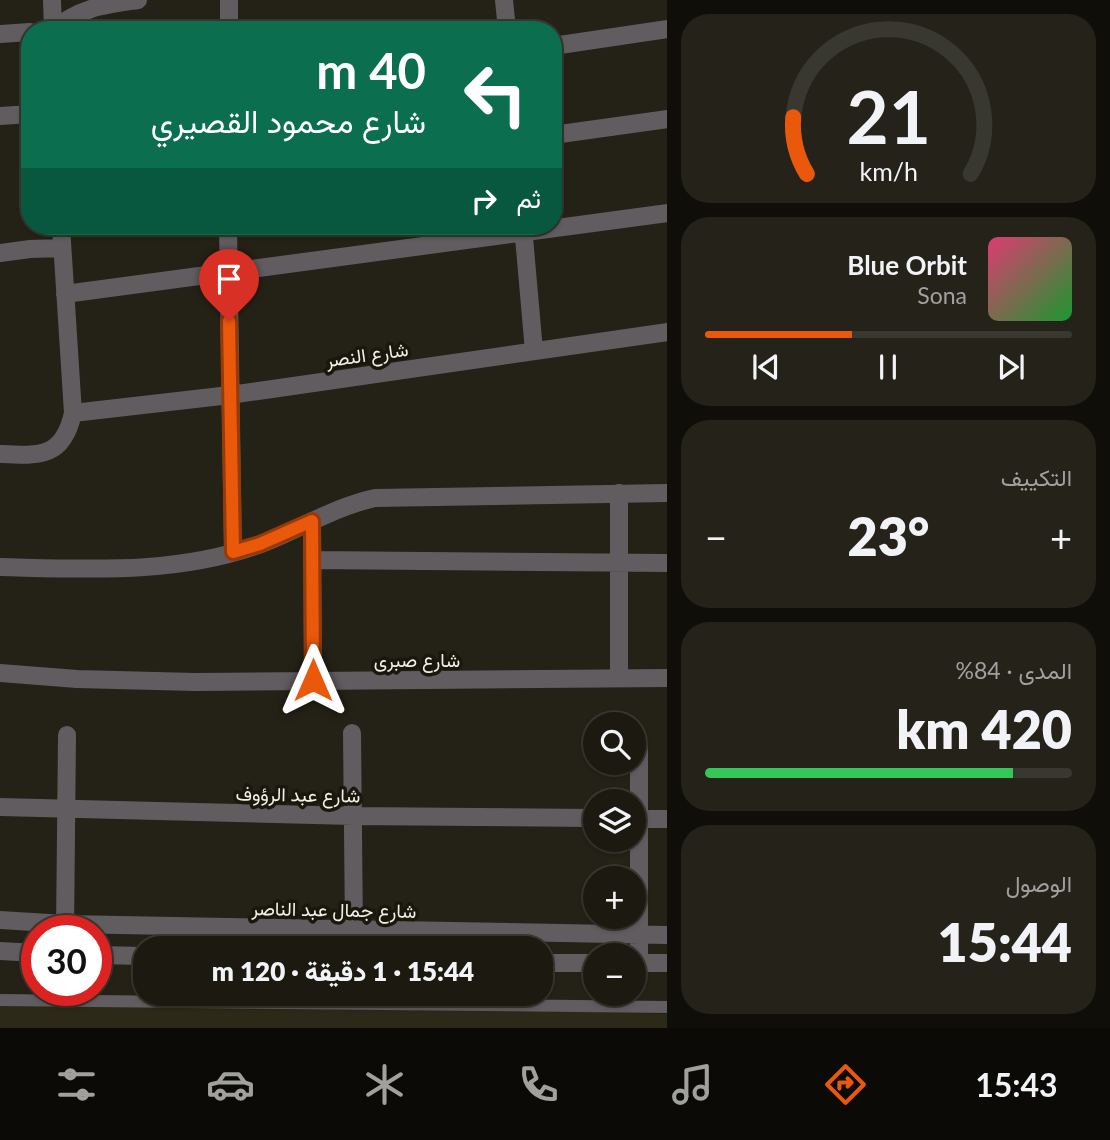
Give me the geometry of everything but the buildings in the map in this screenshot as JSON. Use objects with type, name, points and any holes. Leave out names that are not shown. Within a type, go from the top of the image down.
[{"type":"street","points":[[52,0],[53,21]]},
{"type":"street","points":[[64,21],[85,10],[138,0]]},
{"type":"street","points":[[229,0],[229,21]]},
{"type":"street","points":[[503,0],[506,21]]},
{"type":"street","points":[[562,45],[667,29]]},
{"type":"street","points":[[0,34],[21,33]]},
{"type":"street","points":[[0,116],[21,115]]},
{"type":"street","points":[[562,134],[667,119]]},
{"type":"street","points":[[562,225],[667,213]]},
{"type":"street","points":[[0,454],[31,456],[48,452],[62,442],[70,428],[73,413],[61,235]]},
{"type":"street","points":[[228,235],[233,552]]},
{"type":"street","points":[[65,294],[482,235]]},
{"type":"street","points":[[524,235],[534,351]]},
{"type":"street","points":[[0,253],[62,248]]},
{"type":"street","name":"شارع النصر","points":[[73,413],[230,395],[667,332]]},
{"type":"street","points":[[619,493],[619,678]]},
{"type":"street","points":[[0,566],[117,569],[195,561],[260,544],[353,503],[375,498],[667,493]]},
{"type":"street","points":[[312,521],[313,680]]},
{"type":"street","points":[[313,560],[667,564]]},
{"type":"street","name":"شارع صبرى","points":[[0,673],[76,679],[195,682],[667,678]]},
{"type":"street","points":[[352,733],[354,930]]},
{"type":"street","points":[[65,915],[67,735]]},
{"type":"street","name":"شارع عبد الرؤوف","points":[[0,807],[353,816],[583,818]]},
{"type":"street","points":[[646,819],[667,819]]},
{"type":"street","points":[[637,852],[637,943]]},
{"type":"street","name":"شارع جمال عبد الناصر","points":[[0,920],[21,923]]},
{"type":"street","name":"شارع جمال عبد الناصر","points":[[112,928],[667,935]]},
{"type":"street","points":[[0,951],[21,952]]},
{"type":"street","points":[[112,956],[133,957]]},
{"type":"street","points":[[553,962],[583,963]]},
{"type":"street","points":[[646,963],[667,963]]},
{"type":"lane","points":[[0,1000],[667,1007]]},
{"type":"shaded area","points":[[0,995],[21,996],[21,1006],[112,1006],[112,998],[133,999],[133,1006],[387,1006],[667,1014],[667,1028],[0,1028]]},
{"type":"route","points":[[229,321],[233,552],[260,544],[312,521],[313,680]]}]
